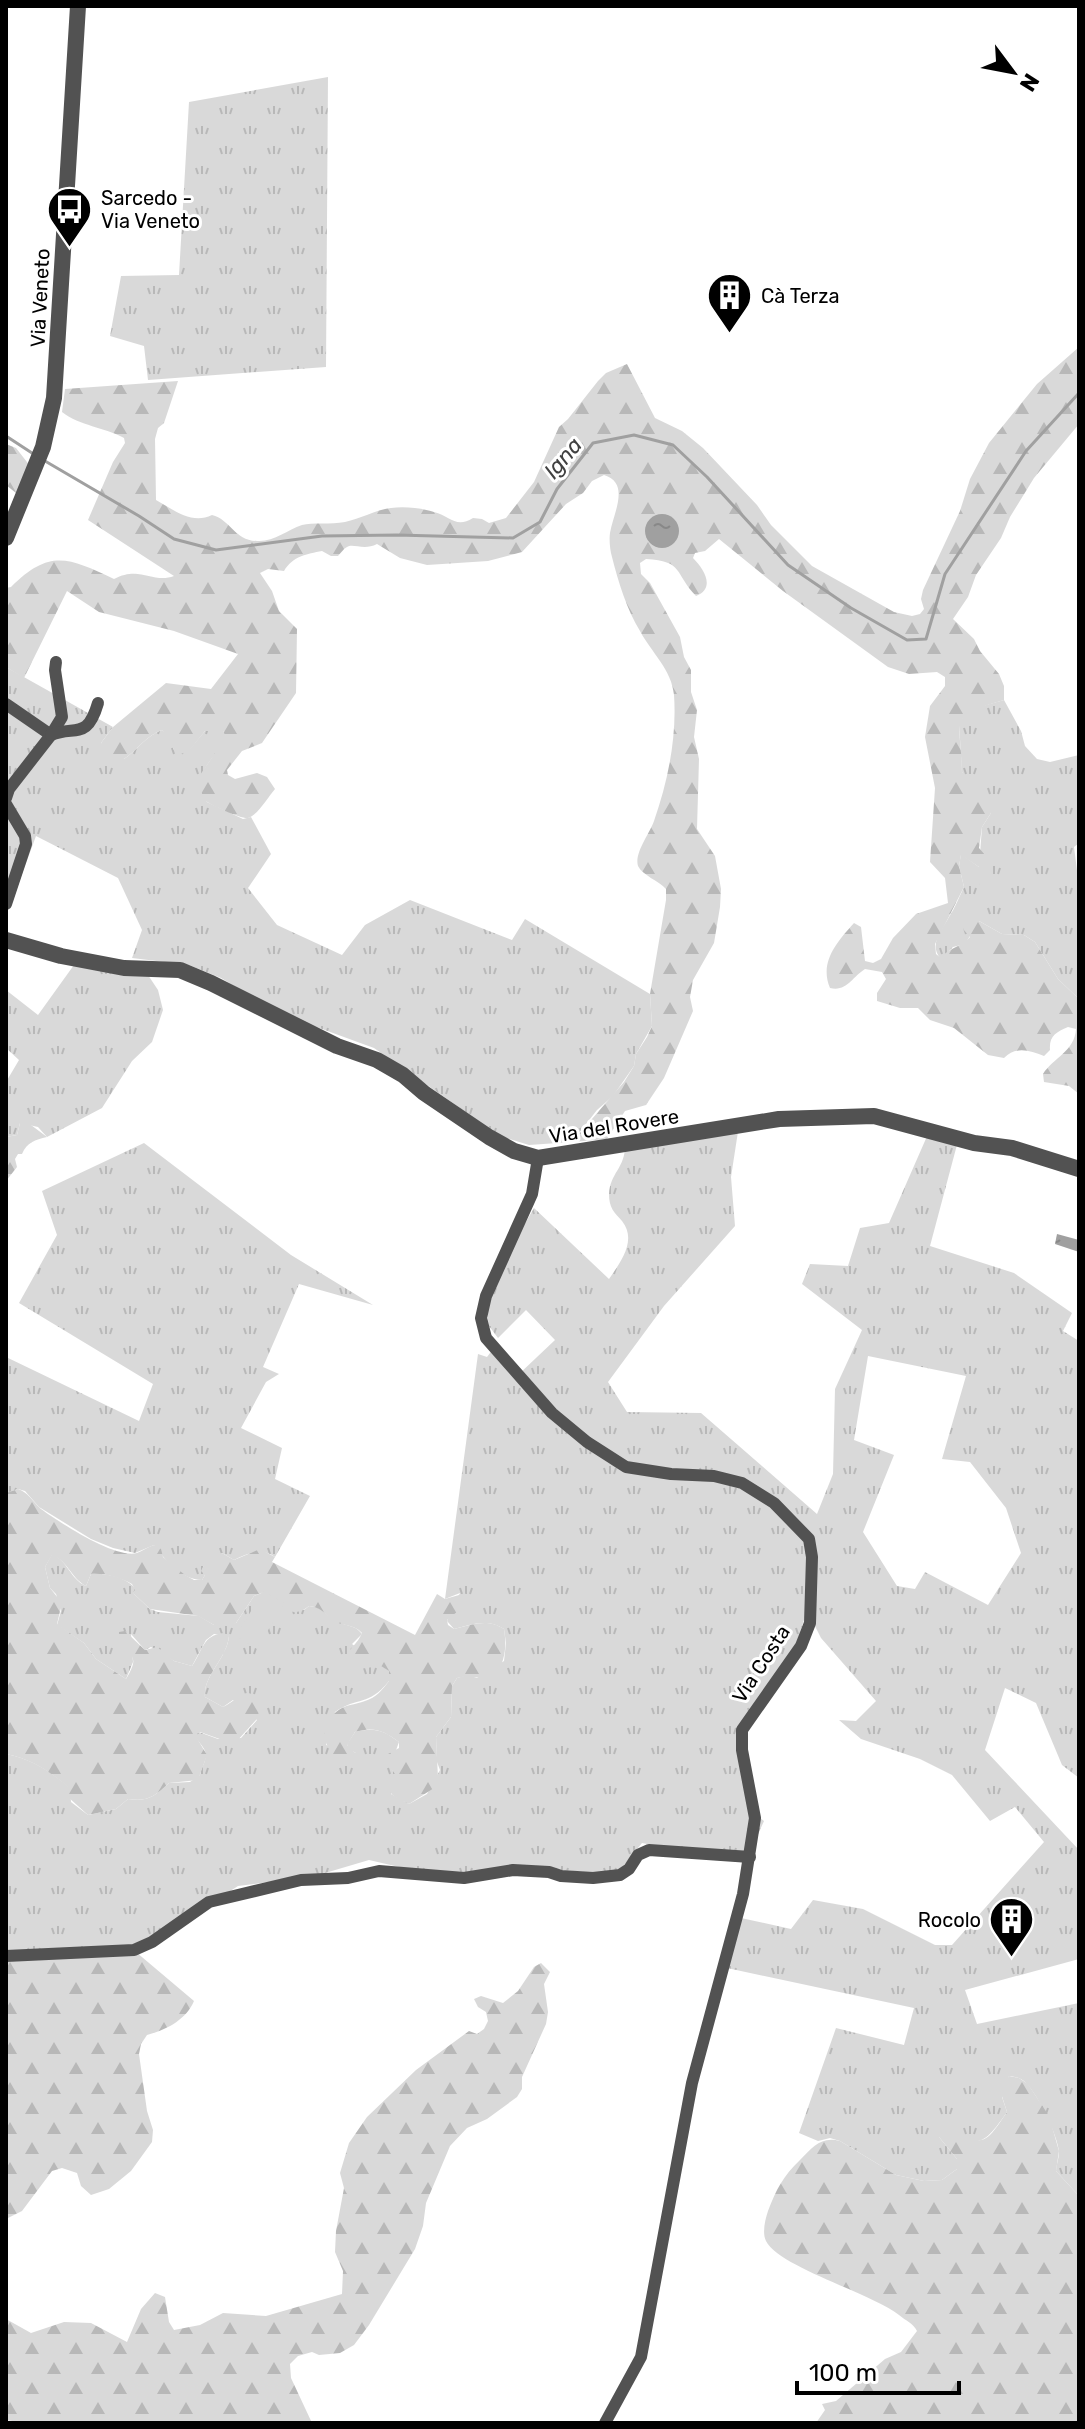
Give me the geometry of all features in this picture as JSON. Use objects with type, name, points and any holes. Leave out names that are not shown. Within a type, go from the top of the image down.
[{"type":"street","name":"Via Veneto","points":[[6,538],[49,425],[55,380],[67,145],[78,6]]},
{"type":"street","points":[[6,798],[9,789],[60,724],[63,709],[56,662]]},
{"type":"street","points":[[51,735],[84,728],[92,720],[98,703]]},
{"type":"street","points":[[6,704],[51,735]]},
{"type":"street","points":[[6,804],[25,836],[26,844],[6,904]]},
{"type":"street","name":"Via del Rovere","points":[[6,940],[61,956],[111,965],[180,970],[337,1046],[377,1060],[489,1137],[514,1151],[538,1158],[755,1122],[836,1115],[874,1116],[974,1143],[1012,1148],[1079,1169]]},
{"type":"street","name":"Via Costa","points":[[538,1158],[532,1194],[486,1296],[481,1318],[486,1338],[552,1413],[587,1442],[626,1467],[714,1476],[742,1483],[774,1503],[809,1539],[812,1576],[810,1623],[790,1664],[742,1730],[742,1750],[755,1818],[743,1894],[692,2083],[641,2357],[605,2423]]},
{"type":"street","points":[[6,1956],[134,1950],[152,1942],[209,1902],[301,1880],[348,1878],[379,1871],[464,1878],[513,1870],[593,1878],[620,1875],[629,1869],[638,1855],[649,1850],[750,1857]]},
{"type":"green space","points":[[328,77],[326,367],[148,380],[144,346],[110,336],[121,276],[179,275],[189,102]]},
{"type":"green space","points":[[1079,347],[1079,424],[1034,478],[953,619],[974,639],[999,674],[1004,686],[1004,700],[965,716],[960,730],[962,772],[990,801],[991,813],[982,827],[979,848],[990,863],[993,882],[986,886],[979,884],[979,867],[961,855],[959,866],[964,887],[935,944],[936,954],[941,958],[967,940],[970,937],[963,929],[966,920],[979,921],[1002,934],[1024,935],[1035,942],[1058,979],[1079,999],[1079,1094],[1069,1086],[1044,1082],[1043,1074],[1068,1049],[1076,1029],[1068,1027],[1057,1033],[1044,1056],[1023,1050],[1004,1058],[988,1055],[954,1028],[930,1020],[918,1008],[900,1008],[877,1001],[877,993],[886,979],[882,972],[865,969],[845,986],[830,988],[828,961],[836,945],[854,923],[861,927],[865,961],[873,963],[881,959],[893,938],[916,914],[948,903],[945,878],[930,862],[935,788],[925,737],[930,706],[945,686],[945,677],[937,672],[909,674],[888,667],[783,591],[719,539],[705,551],[695,553],[693,558],[701,567],[707,583],[702,593],[696,596],[677,570],[667,562],[646,559],[640,563],[641,574],[650,583],[680,637],[684,657],[691,670],[691,692],[697,710],[694,737],[699,759],[697,829],[715,856],[721,889],[714,943],[693,980],[690,997],[693,1011],[664,1078],[646,1105],[625,1111],[607,1139],[572,1142],[624,1082],[652,1026],[650,994],[666,900],[666,889],[643,872],[637,861],[654,821],[667,775],[673,743],[674,695],[669,677],[635,623],[620,585],[610,539],[619,492],[612,479],[604,475],[592,481],[583,493],[566,504],[522,552],[488,561],[427,565],[400,558],[377,544],[349,546],[338,556],[322,551],[311,553],[296,559],[284,571],[268,569],[260,573],[272,591],[279,611],[297,629],[296,693],[262,743],[242,751],[227,770],[228,775],[235,779],[257,773],[267,777],[275,789],[259,810],[248,818],[209,803],[201,792],[200,775],[226,737],[223,731],[205,731],[189,751],[178,755],[162,730],[124,759],[110,755],[101,743],[113,727],[166,683],[211,689],[238,654],[174,631],[99,612],[67,591],[24,678],[6,667],[6,588],[37,567],[60,560],[114,579],[131,574],[159,578],[174,576],[88,520],[113,462],[125,443],[124,438],[62,412],[65,389],[178,381],[164,423],[158,428],[155,439],[156,500],[190,517],[218,517],[243,538],[263,541],[302,525],[345,522],[396,507],[429,511],[457,522],[473,518],[489,523],[506,518],[534,482],[559,427],[606,373],[627,364],[655,418],[682,431],[703,448],[812,566],[894,612],[912,616],[924,609],[921,599],[923,590],[960,511],[970,479],[989,443],[1037,384]]},
{"type":"green space","points":[[6,444],[16,448],[34,471],[21,497],[6,485]]},
{"type":"green space","points":[[6,667],[113,727],[101,743],[124,759],[162,730],[169,735],[174,750],[189,750],[205,731],[223,731],[227,737],[206,767],[201,782],[203,791],[207,802],[243,819],[251,817],[271,854],[248,888],[277,925],[342,955],[365,925],[410,900],[512,940],[525,919],[650,994],[652,1026],[636,1054],[634,1066],[613,1096],[597,1110],[572,1142],[529,1145],[500,1136],[374,1048],[281,1014],[221,978],[189,965],[132,958],[142,930],[118,878],[36,836],[14,896],[6,893]]},
{"type":"green space","points":[[1004,700],[1021,731],[1025,746],[1037,759],[1050,762],[1079,755],[1079,843],[1074,847],[1079,886],[1079,999],[1058,979],[1035,942],[1024,935],[1002,934],[979,921],[965,944],[953,947],[941,959],[937,954],[938,938],[964,887],[959,866],[961,854],[979,867],[982,827],[991,813],[962,772],[959,723],[968,710]]},
{"type":"green space","points":[[79,958],[146,972],[158,990],[163,1010],[152,1042],[132,1061],[102,1108],[47,1137],[38,1127],[20,1123],[17,1135],[6,1137],[6,1082],[19,1060],[6,1048],[6,990],[38,1015]]},
{"type":"green space","points":[[27,1122],[47,1137],[32,1142],[22,1154],[18,1154],[15,1159],[17,1167],[6,1181],[6,1137],[17,1135],[20,1123]]},
{"type":"green space","points":[[739,1125],[731,1177],[735,1226],[664,1306],[608,1382],[627,1412],[701,1413],[817,1514],[833,1474],[835,1389],[862,1330],[802,1284],[810,1264],[848,1266],[860,1228],[889,1223],[928,1134],[958,1141],[930,1246],[1014,1273],[1072,1313],[1063,1331],[1079,1341],[1079,1778],[1062,1765],[1036,1703],[1005,1688],[985,1750],[1079,1850],[1079,1959],[965,1990],[977,2024],[1079,2003],[1079,2196],[1056,2171],[1058,2145],[1041,2106],[1026,2083],[1014,2077],[1009,2076],[1002,2097],[1007,2112],[985,2138],[973,2141],[939,2137],[957,2159],[957,2169],[942,2180],[924,2181],[896,2175],[840,2141],[830,2138],[818,2141],[799,2133],[836,2028],[904,2045],[914,2008],[727,1968],[741,1918],[791,1929],[813,1900],[863,1909],[935,1945],[952,1945],[1044,1842],[1015,1807],[990,1821],[952,1775],[920,1759],[861,1739],[839,1720],[856,1721],[876,1701],[821,1638],[812,1620],[805,1617],[794,1650],[742,1725],[760,1818],[764,1821],[745,1863],[642,1843],[620,1870],[597,1873],[538,1868],[464,1882],[369,1860],[315,1876],[238,1886],[136,1952],[6,1957],[6,1754],[32,1762],[55,1776],[70,1788],[71,1802],[88,1815],[116,1809],[128,1799],[151,1797],[169,1783],[190,1782],[200,1775],[206,1757],[194,1735],[199,1732],[218,1739],[241,1738],[257,1720],[233,1700],[223,1707],[205,1697],[208,1681],[229,1636],[214,1634],[206,1640],[192,1666],[174,1661],[151,1647],[145,1650],[131,1634],[133,1662],[126,1679],[96,1659],[84,1643],[57,1625],[61,1611],[56,1594],[50,1588],[45,1567],[52,1554],[86,1586],[91,1574],[109,1575],[128,1582],[136,1590],[133,1593],[150,1609],[158,1612],[199,1616],[214,1625],[236,1623],[254,1596],[264,1592],[304,1610],[309,1606],[319,1609],[334,1620],[356,1629],[362,1634],[352,1644],[389,1671],[389,1681],[375,1695],[335,1712],[326,1745],[356,1753],[348,1749],[347,1744],[355,1732],[383,1732],[399,1742],[390,1767],[395,1773],[391,1794],[409,1804],[427,1794],[440,1770],[436,1737],[451,1717],[452,1686],[457,1678],[468,1675],[477,1678],[504,1661],[504,1629],[485,1623],[454,1629],[447,1621],[460,1593],[445,1599],[478,1354],[487,1357],[493,1349],[518,1375],[555,1340],[526,1310],[498,1338],[489,1326],[484,1294],[534,1208],[609,1279],[628,1244],[626,1229],[612,1209],[609,1194],[623,1160],[625,1146]],"holes":[[[868,1356],[966,1376],[942,1459],[970,1462],[1006,1508],[1021,1553],[988,1605],[925,1572],[915,1589],[897,1586],[863,1532],[894,1455],[854,1440]]]},
{"type":"green space","points":[[144,1143],[291,1255],[373,1305],[299,1284],[263,1367],[279,1374],[266,1382],[241,1428],[282,1448],[275,1479],[310,1496],[275,1557],[260,1552],[234,1560],[222,1553],[203,1567],[205,1575],[202,1580],[181,1573],[154,1545],[135,1553],[113,1548],[91,1539],[39,1507],[25,1491],[18,1489],[6,1493],[6,1357],[139,1421],[153,1384],[19,1303],[57,1235],[42,1191]]},
{"type":"green space","points":[[18,1489],[49,1515],[102,1545],[137,1553],[154,1545],[161,1549],[163,1557],[194,1580],[202,1580],[205,1575],[202,1568],[215,1555],[222,1553],[234,1560],[260,1549],[275,1557],[272,1562],[415,1635],[437,1594],[445,1599],[466,1593],[458,1611],[447,1620],[448,1625],[454,1629],[485,1623],[504,1629],[505,1648],[501,1664],[496,1676],[457,1678],[452,1686],[451,1717],[436,1737],[438,1778],[434,1788],[409,1804],[391,1793],[389,1789],[395,1773],[383,1761],[399,1748],[399,1742],[378,1731],[368,1729],[355,1732],[347,1745],[362,1760],[357,1767],[339,1759],[327,1746],[325,1729],[336,1712],[373,1698],[389,1681],[389,1671],[381,1666],[359,1669],[344,1659],[362,1633],[358,1630],[335,1621],[313,1607],[296,1612],[285,1610],[264,1592],[254,1596],[236,1623],[231,1626],[214,1625],[198,1616],[150,1609],[133,1593],[132,1584],[117,1578],[91,1574],[86,1586],[52,1555],[45,1567],[50,1588],[62,1603],[57,1624],[84,1643],[96,1659],[126,1679],[133,1660],[119,1639],[119,1632],[125,1631],[145,1650],[157,1647],[174,1661],[192,1666],[207,1640],[224,1633],[229,1636],[227,1644],[208,1681],[205,1697],[223,1707],[247,1693],[262,1705],[256,1720],[236,1742],[200,1732],[195,1735],[207,1755],[198,1780],[169,1783],[151,1797],[128,1799],[116,1809],[88,1815],[68,1797],[69,1788],[55,1776],[32,1762],[6,1754],[6,1493]]},
{"type":"green space","points":[[263,1591],[284,1603],[257,1649],[236,1636]]},
{"type":"green space","points":[[136,1952],[194,2001],[181,2019],[147,2035],[141,2044],[139,2054],[147,2111],[153,2130],[152,2142],[131,2171],[109,2189],[91,2195],[81,2186],[77,2173],[62,2168],[52,2171],[22,2211],[6,2219],[6,1957]]},
{"type":"green space","points":[[541,1963],[550,1972],[544,1984],[548,2012],[546,2024],[522,2077],[522,2089],[517,2097],[487,2119],[467,2128],[450,2146],[426,2203],[423,2226],[415,2249],[354,2345],[340,2353],[319,2355],[312,2352],[298,2356],[290,2364],[291,2378],[312,2423],[25,2423],[6,2420],[6,2319],[31,2333],[64,2322],[91,2323],[127,2342],[141,2309],[155,2293],[165,2297],[169,2322],[174,2330],[200,2325],[223,2313],[266,2316],[342,2294],[343,2271],[335,2252],[344,2188],[340,2173],[349,2143],[367,2117],[416,2070],[469,2031],[477,2034],[484,2029],[488,2021],[486,2012],[478,2007],[474,1999],[481,1996],[503,2003],[518,1991],[534,1967]]},
{"type":"green space","points":[[1009,2076],[1028,2084],[1049,2116],[1059,2151],[1056,2171],[1079,2196],[1079,2423],[816,2423],[825,2410],[822,2404],[836,2401],[885,2359],[901,2352],[917,2331],[886,2307],[806,2270],[774,2251],[766,2241],[764,2230],[777,2190],[809,2151],[828,2140],[840,2141],[896,2175],[924,2181],[942,2180],[957,2169],[957,2159],[939,2137],[946,2133],[982,2140],[993,2132],[1007,2112],[1000,2090]]},
{"type":"water","points":[[662,514],[674,519],[679,531],[674,543],[662,548],[650,543],[645,531],[650,519]]},
{"type":"water","points":[[1057,1234],[1079,1240],[1079,1252],[1055,1244]]},
{"type":"waterway","name":"Igna","points":[[45,461],[174,539],[216,550],[322,536],[513,538],[540,522],[557,489],[593,443],[634,435],[673,445],[707,477],[788,565],[851,608],[907,640],[926,639],[945,574],[1026,451],[1079,393]]},
{"type":"waterway","name":"Igna","points":[[6,436],[35,455]]},
{"type":"place","name":"Sarcedo - Via Veneto","points":[[70,248]]},
{"type":"place","name":"Cà Terza","points":[[730,335]]},
{"type":"place","name":"Rocolo","points":[[1012,1959]]}]
